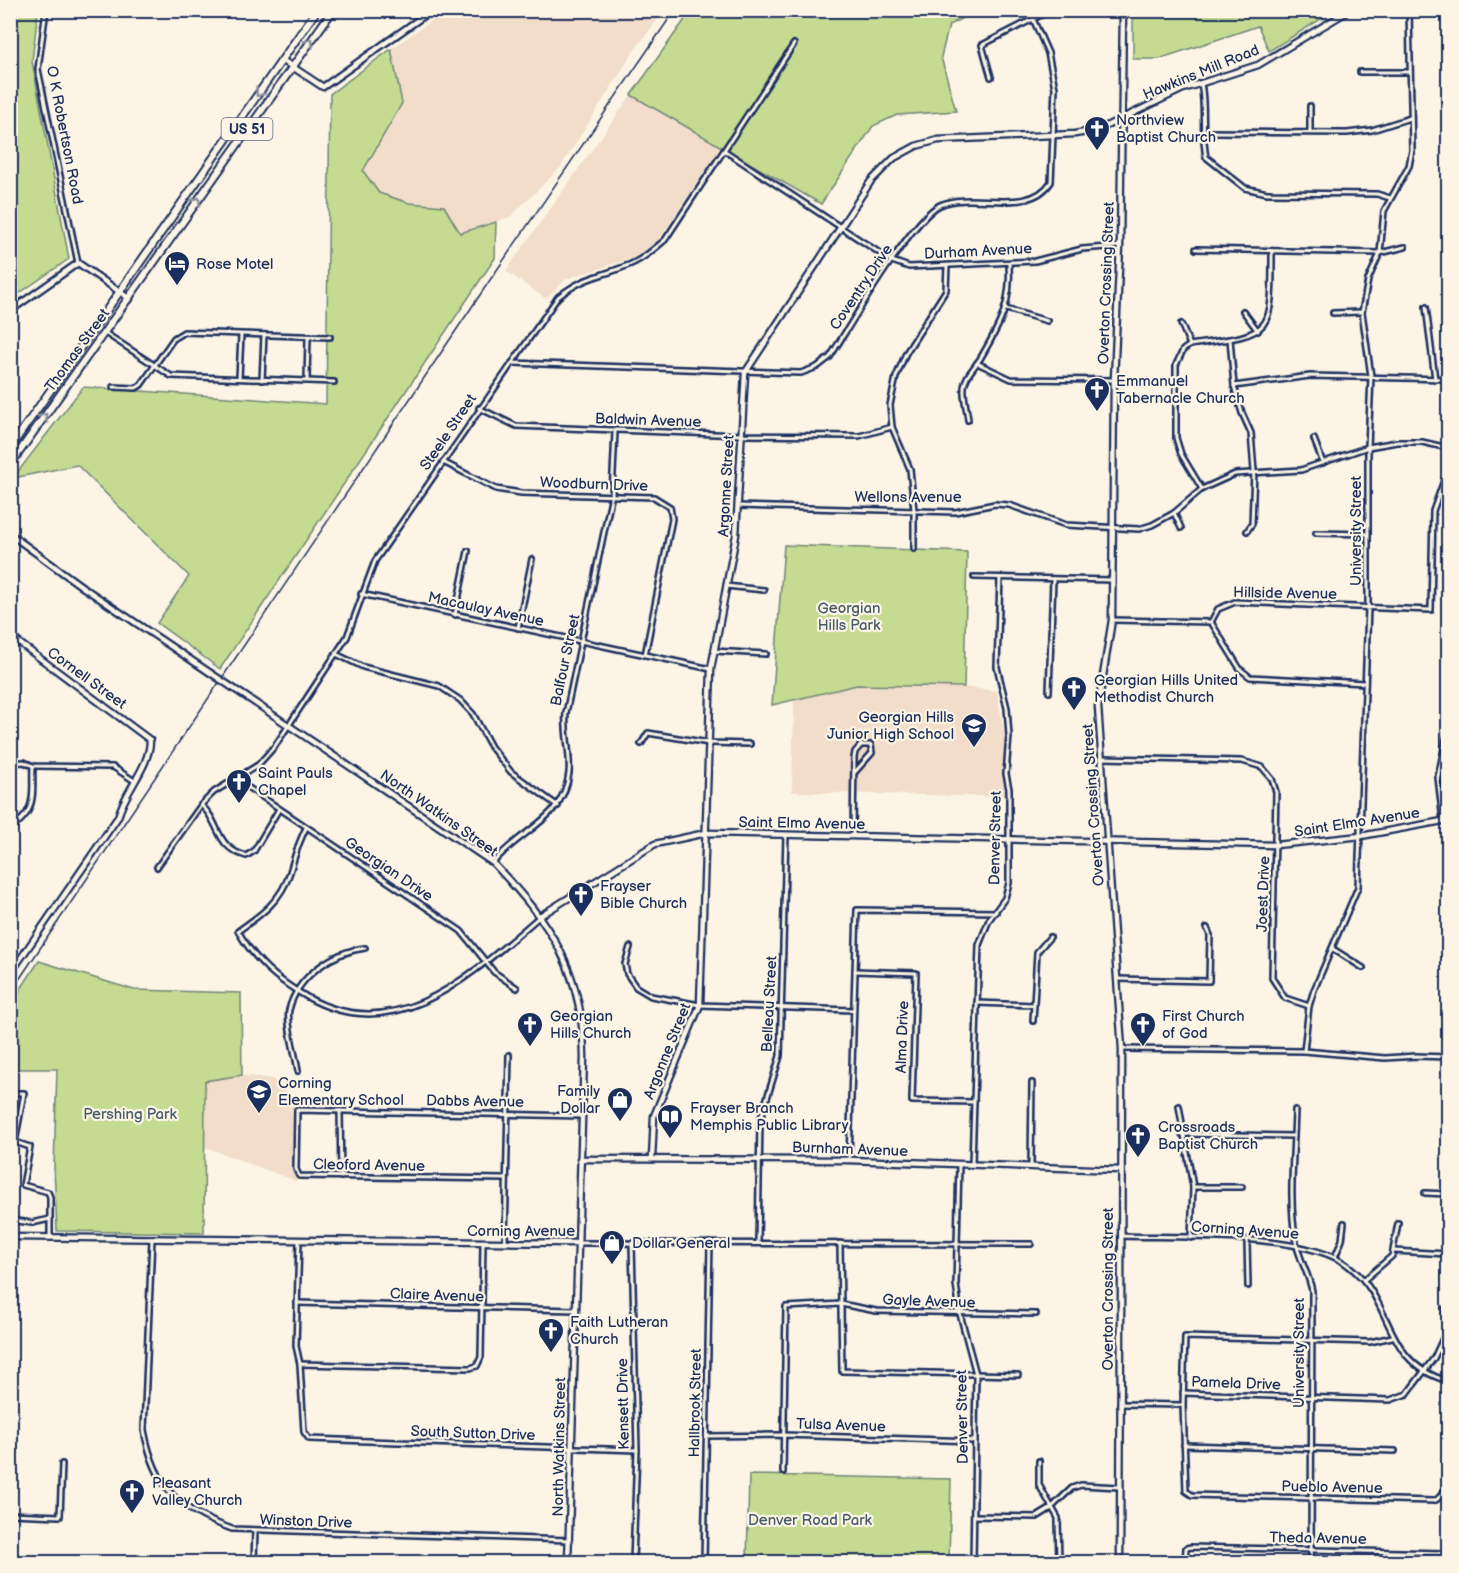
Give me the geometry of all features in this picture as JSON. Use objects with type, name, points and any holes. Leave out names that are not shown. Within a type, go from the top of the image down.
[{"type":"highway","name":"US 51","points":[[282,60],[317,10]]},
{"type":"highway","name":"US 51","points":[[292,67],[333,10]]},
{"type":"highway","name":"Thomas Street","points":[[10,448],[282,60]]},
{"type":"highway","name":"Thomas Street","points":[[10,465],[96,342],[130,299],[292,67]]},
{"type":"highway","points":[[87,336],[96,342]]},
{"type":"highway","points":[[64,370],[73,376]]},
{"type":"street","name":"O K Robertson Road","points":[[46,10],[38,69],[78,263]]},
{"type":"street","points":[[282,60],[323,87],[432,10]]},
{"type":"street","points":[[991,77],[982,45],[1051,10]]},
{"type":"street","name":"Overton Crossing Street","points":[[1120,1563],[1122,1049],[1101,758],[1099,697],[1112,620],[1114,380],[1120,246],[1124,10]]},
{"type":"street","name":"Hawkins Mill Road","points":[[1122,117],[1201,83],[1258,65],[1350,10]]},
{"type":"street","name":"University Street","points":[[1305,1051],[1309,1006],[1358,886],[1368,608],[1368,447],[1371,376],[1362,312],[1368,279],[1380,253],[1384,211],[1409,166],[1412,150],[1409,10]]},
{"type":"street","name":"Coventry Drive","points":[[512,363],[745,373],[801,373],[817,367],[830,357],[891,261],[928,213],[954,201],[1028,199],[1044,193],[1052,182],[1055,88],[1048,53],[1033,19]]},
{"type":"street","name":"Steele Street","points":[[157,867],[201,805],[214,792],[237,780],[258,765],[275,746],[347,637],[375,561],[558,297],[582,280],[627,266],[646,256],[665,240],[794,44]]},
{"type":"street","points":[[1360,72],[1410,72]]},
{"type":"street","points":[[1201,83],[1205,105],[1206,158],[1245,188],[1267,193],[1377,194],[1390,198]]},
{"type":"street","points":[[1310,106],[1310,132]]},
{"type":"street","name":"Argonne Street","points":[[652,1159],[654,1116],[700,1005],[711,669],[736,535],[745,373],[872,182],[894,158],[916,146],[938,140],[1054,135],[1098,130],[1122,117]]},
{"type":"street","points":[[1204,132],[1372,130],[1410,117]]},
{"type":"street","name":"Durham Avenue","points":[[725,152],[842,226],[891,261],[909,267],[1035,261],[1082,249],[1120,246]]},
{"type":"street","points":[[1196,249],[1380,253],[1406,247]]},
{"type":"street","points":[[1202,489],[1180,454],[1176,438],[1176,365],[1183,350],[1190,345],[1248,336],[1257,331],[1269,318],[1272,304],[1272,252]]},
{"type":"street","points":[[10,310],[78,263],[130,299]]},
{"type":"street","points":[[968,420],[964,388],[968,376],[1006,309],[1011,287],[1009,263]]},
{"type":"street","points":[[914,549],[914,510],[910,469],[891,427],[890,405],[896,377],[906,353],[946,290],[947,266]]},
{"type":"street","points":[[1426,307],[1435,379]]},
{"type":"street","points":[[1006,309],[1047,321]]},
{"type":"street","points":[[1243,311],[1257,331]]},
{"type":"street","points":[[1333,313],[1362,312]]},
{"type":"street","points":[[1181,324],[1190,345]]},
{"type":"street","points":[[104,332],[171,376],[334,382]]},
{"type":"street","points":[[113,387],[136,388],[141,385],[174,338],[184,332],[330,337]]},
{"type":"street","points":[[239,378],[241,335]]},
{"type":"street","points":[[262,380],[264,335]]},
{"type":"street","points":[[307,380],[308,337]]},
{"type":"street","points":[[1230,339],[1234,386],[1242,414],[1251,433],[1254,471],[1252,524],[1248,531]]},
{"type":"street","points":[[977,363],[1011,379],[1114,380]]},
{"type":"street","points":[[1234,386],[1310,376],[1449,379]]},
{"type":"street","name":"Baldwin Avenue","points":[[479,408],[516,426],[615,432],[859,436],[891,427]]},
{"type":"street","name":"Balfour Street","points":[[558,806],[569,772],[564,733],[566,713],[612,494],[615,432]]},
{"type":"street","points":[[1314,439],[1323,463]]},
{"type":"street","name":"Wellons Avenue","points":[[739,506],[955,512],[995,504],[1009,505],[1066,525],[1139,529],[1174,513],[1202,489],[1234,474],[1254,471],[1301,470],[1368,447],[1397,442],[1422,442],[1449,448]]},
{"type":"street","name":"Woodburn Drive","points":[[443,462],[496,489],[521,493],[654,497],[670,507],[672,519],[645,655]]},
{"type":"street","name":"Hillside Avenue","points":[[1211,622],[1218,609],[1235,602],[1431,610],[1433,511],[1449,468]]},
{"type":"street","points":[[1174,513],[1181,528]]},
{"type":"street","points":[[1316,533],[1368,534]]},
{"type":"street","name":"North Watkins Street","points":[[10,534],[84,588],[493,863],[529,900],[561,952],[573,980],[583,1018],[568,1563]]},
{"type":"street","points":[[455,615],[468,551]]},
{"type":"street","points":[[518,628],[532,559]]},
{"type":"street","points":[[974,577],[1112,580]]},
{"type":"street","name":"Denver Street","points":[[972,1166],[979,945],[989,920],[1005,898],[1009,883],[1009,789],[1006,774],[1009,736],[1007,708],[997,667],[1000,578]]},
{"type":"street","points":[[1049,692],[1053,579]]},
{"type":"street","points":[[726,586],[764,590]]},
{"type":"street","name":"Macaulay Avenue","points":[[362,594],[711,669]]},
{"type":"street","points":[[1112,620],[1211,622],[1240,669],[1250,677],[1365,683]]},
{"type":"street","name":"Cornell Street","points":[[10,636],[150,740],[147,761],[133,780]]},
{"type":"street","points":[[713,651],[766,654]]},
{"type":"street","points":[[336,654],[363,667],[439,687],[453,696],[473,714],[491,747],[511,772],[558,806],[544,820],[506,846],[493,863]]},
{"type":"street","points":[[1446,820],[1438,777],[1449,730]]},
{"type":"street","points":[[641,744],[648,734],[709,743],[750,744]]},
{"type":"street","points":[[853,835],[854,772],[857,747],[871,745],[872,753],[854,772]]},
{"type":"street","name":"Joest Drive","points":[[1101,758],[1242,761],[1262,767],[1272,779],[1276,792],[1272,978],[1285,998],[1309,1006]]},
{"type":"street","points":[[10,763],[24,762],[33,766],[113,767],[133,780],[122,801],[118,817],[10,974]]},
{"type":"street","points":[[10,834],[11,826],[28,812],[32,796],[33,766]]},
{"type":"street","name":"Georgian Drive","points":[[237,780],[461,931],[496,974],[517,988]]},
{"type":"street","points":[[201,805],[208,811],[221,841],[238,854],[246,856],[254,851],[279,809]]},
{"type":"street","name":"Saint Elmo Avenue","points":[[306,828],[296,846],[290,873],[278,897],[265,912],[238,931],[251,954],[271,974],[298,992],[323,1006],[353,1014],[383,1015],[410,1009],[435,996],[486,962],[540,916],[655,844],[706,833],[1276,845],[1361,836],[1446,820]]},
{"type":"street","name":"Belleau Street","points":[[758,1243],[760,1121],[780,1056],[786,835]]},
{"type":"street","points":[[849,1160],[857,909],[996,912]]},
{"type":"street","points":[[1117,979],[1209,981],[1210,935],[1207,928]]},
{"type":"street","points":[[1033,1021],[1037,952],[1050,937]]},
{"type":"street","points":[[630,947],[625,964],[627,974],[636,987],[651,996],[700,1005],[853,1010]]},
{"type":"street","points":[[298,1071],[289,1012],[298,992],[310,975],[323,964],[354,950],[365,948]]},
{"type":"street","points":[[1333,949],[1363,968]]},
{"type":"street","name":"Alma Drive","points":[[855,971],[916,973],[912,1101],[974,1102]]},
{"type":"street","points":[[977,1003],[1034,1005]]},
{"type":"street","points":[[1122,1049],[1305,1051],[1385,1058],[1449,1057]]},
{"type":"street","points":[[505,1242],[509,1055]]},
{"type":"street","points":[[1031,1167],[1032,1083]]},
{"type":"street","points":[[10,1093],[24,1093],[15,1142],[30,1147],[23,1185],[48,1192],[50,1238]]},
{"type":"street","points":[[1179,1106],[1182,1134],[1193,1187],[1191,1238]]},
{"type":"street","name":"Dabbs Avenue","points":[[297,1110],[580,1116]]},
{"type":"street","name":"Cleoford Avenue","points":[[297,1110],[296,1169],[299,1176],[505,1179]]},
{"type":"street","name":"University Street","points":[[1295,1110],[1293,1212],[1296,1244],[1310,1284],[1311,1563]]},
{"type":"street","points":[[340,1111],[341,1177]]},
{"type":"street","points":[[1182,1134],[1294,1136]]},
{"type":"street","name":"Burnham Avenue","points":[[580,1160],[849,1160],[1120,1170]]},
{"type":"street","name":"Denver Street","points":[[959,1164],[956,1284],[960,1314],[976,1374],[973,1563]]},
{"type":"street","points":[[1193,1187],[1242,1187]]},
{"type":"street","points":[[1425,1193],[1449,1194]]},
{"type":"street","points":[[10,1220],[32,1223],[50,1219]]},
{"type":"street","points":[[1364,1280],[1384,1265],[1394,1251],[1398,1222]]},
{"type":"street","points":[[1335,1257],[1342,1240],[1344,1223]]},
{"type":"street","name":"Corning Avenue","points":[[1120,1236],[1296,1244],[1335,1257],[1364,1280],[1379,1302],[1392,1337],[1401,1350],[1424,1371],[1449,1381]]},
{"type":"street","name":"Corning Avenue","points":[[10,1237],[483,1244],[505,1242],[1031,1244]]},
{"type":"street","name":"Winston Drive","points":[[152,1239],[144,1430],[150,1460],[166,1489],[185,1508],[203,1519],[232,1529],[255,1531],[569,1540]]},
{"type":"street","points":[[1247,1240],[1248,1286]]},
{"type":"street","points":[[299,1241],[296,1346],[300,1364],[470,1368],[477,1366],[481,1357],[483,1244]]},
{"type":"street","name":"Hallbrook Street","points":[[704,1563],[710,1243]]},
{"type":"street","points":[[840,1243],[842,1371],[1018,1375]]},
{"type":"street","name":"Kensett Drive","points":[[632,1244],[637,1450],[633,1563]]},
{"type":"street","points":[[1394,1251],[1449,1254]]},
{"type":"street","name":"Claire Avenue","points":[[297,1303],[575,1310]]},
{"type":"street","name":"Gayle Avenue","points":[[783,1435],[786,1306],[841,1304],[876,1311],[1036,1314]]},
{"type":"street","name":"Pamela Drive","points":[[1183,1393],[1390,1400],[1407,1394],[1434,1358],[1446,1332],[1445,1310]]},
{"type":"street","points":[[1392,1337],[1370,1342],[1185,1337],[1184,1445],[1395,1451]]},
{"type":"street","name":"South Sutton Drive","points":[[300,1364],[304,1432],[309,1439],[637,1450]]},
{"type":"street","name":"Pamela Drive","points":[[1120,1404],[1183,1405]]},
{"type":"street","points":[[783,1435],[783,1472]]},
{"type":"street","name":"Tulsa Avenue","points":[[706,1436],[783,1435],[975,1441]]},
{"type":"street","name":"Pueblo Avenue","points":[[1184,1445],[1185,1491],[1192,1496],[1434,1502],[1444,1491],[1449,1461]]},
{"type":"street","points":[[1039,1461],[1039,1485],[1050,1509],[1058,1518],[1059,1563]]},
{"type":"street","points":[[10,1514],[60,1516],[62,1464]]},
{"type":"street","points":[[974,1516],[1037,1517],[1050,1509],[1072,1488],[1081,1485],[1119,1486]]},
{"type":"street","points":[[254,1563],[255,1531]]},
{"type":"street","name":"Theda Avenue","points":[[1185,1563],[1186,1548],[1443,1553],[1449,1558]]},
{"type":"shaded area","points":[[445,11],[664,11],[634,51],[560,168],[510,217],[460,233],[444,206],[409,203],[379,193],[363,171],[401,103],[391,49]]},
{"type":"shaded area","points":[[631,95],[722,147],[657,242],[636,257],[566,279],[546,299],[506,271]]},
{"type":"shaded area","points":[[857,685],[964,687],[997,691],[1005,740],[1005,797],[792,792],[794,700]]},
{"type":"shaded area","points":[[242,1075],[272,1079],[300,1104],[296,1181],[205,1147],[205,1081]]},
{"type":"green space","points":[[11,10],[38,11],[32,61],[69,259],[11,299]]},
{"type":"green space","points":[[1133,10],[1334,11],[1269,51],[1258,26],[1159,59],[1133,59]]},
{"type":"green space","points":[[691,11],[976,11],[949,25],[941,57],[956,111],[897,115],[873,126],[821,204],[631,95]]},
{"type":"green space","points":[[391,49],[402,103],[363,171],[379,193],[409,203],[444,206],[460,233],[496,222],[495,258],[220,669],[157,623],[189,576],[77,465],[13,478],[83,387],[326,404],[330,94]]},
{"type":"green space","name":"Georgian Hills Park","points":[[784,545],[967,552],[964,687],[857,685],[772,705]]},
{"type":"green space","name":"Pershing Park","points":[[39,961],[134,990],[241,993],[242,1075],[205,1081],[204,1233],[57,1231],[54,1168],[57,1069],[11,1069],[11,1004]]},
{"type":"green space","name":"Denver Road Park","points":[[749,1475],[951,1479],[949,1562],[747,1562]]},
{"type":"railway","points":[[10,993],[488,283],[675,10]]},
{"type":"place","name":"Northview Baptist Church","points":[[1097,152]]},
{"type":"place","name":"Rose Motel","points":[[177,287]]},
{"type":"place","name":"Emmanuel Tabernacle Church","points":[[1097,413]]},
{"type":"place","name":"Georgian Hills United Methodist Church","points":[[1074,712]]},
{"type":"place","name":"Georgian Hills Junior High School","points":[[974,749]]},
{"type":"place","name":"Saint Pauls Chapel","points":[[239,805]]},
{"type":"place","name":"Frayser Bible Church","points":[[581,918]]},
{"type":"place","name":"Georgian Hills Church","points":[[530,1048]]},
{"type":"place","name":"First Church of God","points":[[1143,1048]]},
{"type":"place","name":"Corning Elementary School","points":[[259,1115]]},
{"type":"place","name":"Family Dollar","points":[[620,1123]]},
{"type":"place","name":"Frayser Branch Memphis Public Library","points":[[670,1140]]},
{"type":"place","name":"Crossroads Baptist Church","points":[[1138,1159]]},
{"type":"place","name":"Dollar General","points":[[612,1266]]},
{"type":"place","name":"Faith Lutheran Church","points":[[551,1354]]},
{"type":"place","name":"Pleasant Valley Church","points":[[132,1515]]}]
